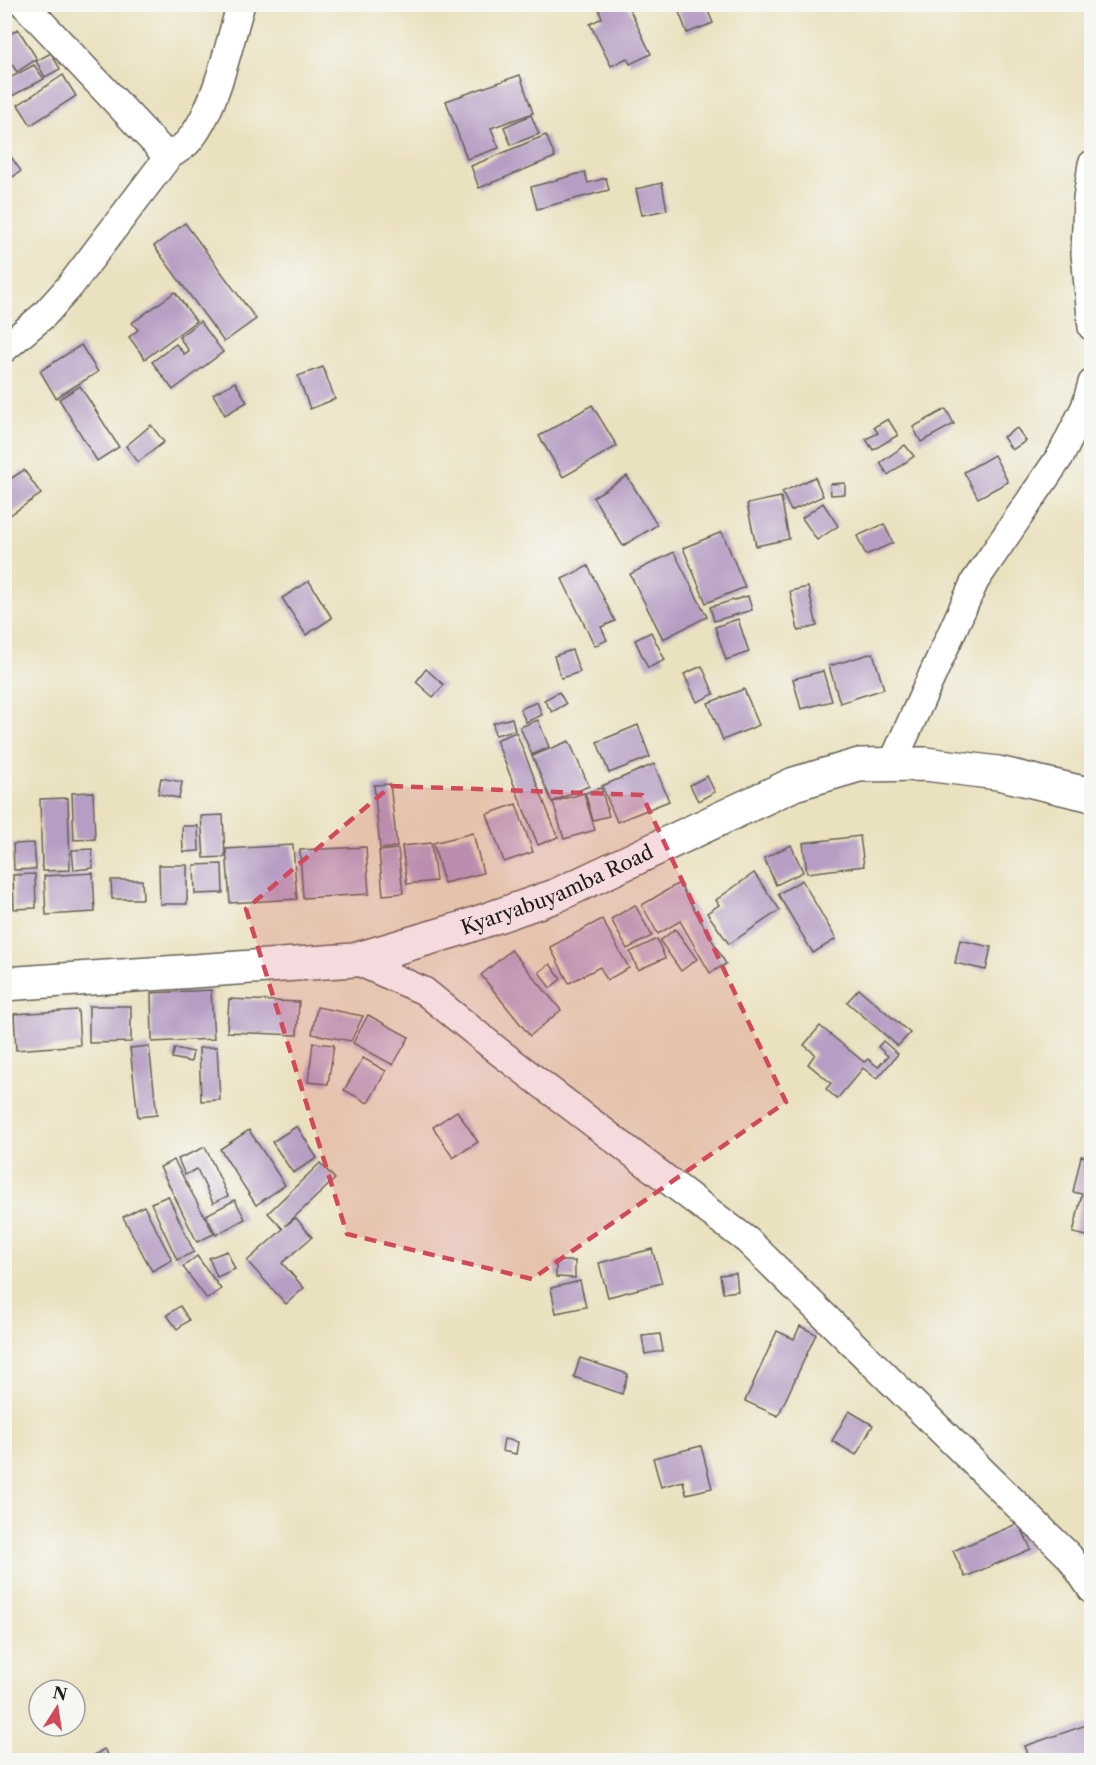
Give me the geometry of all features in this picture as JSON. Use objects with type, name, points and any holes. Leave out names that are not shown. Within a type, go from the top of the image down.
[{"type":"street","points":[[24,4],[168,157]]},
{"type":"street","points":[[4,349],[44,315],[70,286],[168,157],[187,143],[206,113],[241,4]]},
{"type":"street","points":[[1092,164],[1087,198],[1085,254],[1092,327]]},
{"type":"street","points":[[892,764],[975,582],[1061,455],[1085,407],[1092,383]]},
{"type":"street","name":"Kyaryabuyamba Road","points":[[4,984],[354,960],[460,929],[555,896],[794,784],[860,765],[925,764],[998,773],[1092,795]]},
{"type":"street","points":[[354,960],[424,991],[498,1051],[748,1241],[1070,1556],[1092,1590]]},
{"type":"highlighted area","points":[[391,786],[642,795],[786,1102],[532,1279],[347,1234],[246,909]]},
{"type":"building","points":[[610,4],[627,4],[651,54],[630,64],[627,58],[611,66],[590,24],[602,18],[599,10]]},
{"type":"building","points":[[676,4],[705,4],[713,23],[687,33]]},
{"type":"building","points":[[18,29],[37,59],[17,72],[4,53],[4,38]]},
{"type":"building","points":[[51,53],[60,69],[45,77],[36,61]]},
{"type":"building","points":[[34,65],[44,79],[12,96],[4,81]]},
{"type":"building","points":[[63,75],[76,96],[31,125],[18,105]]},
{"type":"building","points":[[520,75],[533,113],[491,128],[499,148],[467,159],[446,101]]},
{"type":"building","points":[[531,115],[539,134],[511,145],[504,127]]},
{"type":"building","points":[[546,135],[555,157],[479,188],[471,166]]},
{"type":"building","points":[[4,147],[21,171],[7,181],[4,178]]},
{"type":"building","points":[[585,172],[588,183],[606,178],[609,190],[537,209],[531,187]]},
{"type":"building","points":[[662,183],[667,210],[642,215],[636,189]]},
{"type":"building","points":[[185,223],[256,319],[224,342],[154,246]]},
{"type":"building","points":[[175,292],[196,321],[145,359],[129,337],[138,330],[132,323]]},
{"type":"building","points":[[200,321],[223,352],[173,390],[152,362],[176,344],[184,354],[189,351],[179,337]]},
{"type":"building","points":[[81,345],[98,372],[56,398],[40,371]]},
{"type":"building","points":[[323,367],[335,399],[310,409],[298,376]]},
{"type":"building","points":[[235,382],[247,402],[225,415],[213,394]]},
{"type":"building","points":[[80,386],[119,447],[97,461],[59,399]]},
{"type":"building","points":[[592,405],[617,446],[563,477],[539,436]]},
{"type":"building","points":[[946,409],[954,424],[921,442],[913,427]]},
{"type":"building","points":[[888,419],[898,435],[873,450],[866,439],[878,433],[874,427]]},
{"type":"building","points":[[151,425],[164,442],[138,462],[126,446]]},
{"type":"building","points":[[1017,428],[1026,441],[1012,450],[1003,437]]},
{"type":"building","points":[[905,445],[914,456],[888,475],[880,463]]},
{"type":"building","points":[[994,455],[1008,482],[978,498],[964,472]]},
{"type":"building","points":[[24,470],[41,494],[7,517],[4,514],[4,483]]},
{"type":"building","points":[[627,476],[657,525],[623,546],[593,497]]},
{"type":"building","points":[[815,477],[823,496],[791,511],[782,492]]},
{"type":"building","points":[[845,483],[845,494],[831,495],[830,484]]},
{"type":"building","points":[[781,497],[789,539],[756,546],[747,504]]},
{"type":"building","points":[[823,503],[838,526],[817,540],[802,518]]},
{"type":"building","points":[[884,524],[893,543],[866,555],[857,536]]},
{"type":"building","points":[[722,532],[745,587],[706,603],[683,548]]},
{"type":"building","points":[[674,552],[707,617],[663,639],[630,574]]},
{"type":"building","points":[[588,566],[615,621],[601,627],[607,640],[595,646],[562,579]]},
{"type":"building","points":[[309,581],[332,618],[306,635],[282,598]]},
{"type":"building","points":[[808,587],[817,626],[798,631],[790,591]]},
{"type":"building","points":[[748,596],[752,610],[714,621],[710,607]]},
{"type":"building","points":[[738,619],[749,652],[726,660],[715,627]]},
{"type":"building","points":[[651,632],[665,660],[648,668],[635,640]]},
{"type":"building","points":[[572,650],[580,672],[561,678],[554,656]]},
{"type":"building","points":[[873,653],[884,689],[840,703],[829,666]]},
{"type":"building","points":[[702,666],[714,694],[697,702],[684,674]]},
{"type":"building","points":[[426,669],[444,685],[433,697],[416,682]]},
{"type":"building","points":[[823,671],[832,701],[801,709],[793,679]]},
{"type":"building","points":[[744,689],[759,725],[723,740],[708,703]]},
{"type":"building","points":[[559,692],[566,704],[552,712],[544,700]]},
{"type":"building","points":[[537,702],[542,715],[526,722],[520,709]]},
{"type":"building","points":[[512,718],[515,730],[495,735],[493,723]]},
{"type":"building","points":[[538,720],[549,747],[532,755],[520,727]]},
{"type":"building","points":[[638,725],[650,757],[609,773],[597,742]]},
{"type":"building","points":[[516,732],[558,837],[538,845],[496,740]]},
{"type":"building","points":[[569,741],[589,786],[552,802],[532,756]]},
{"type":"building","points":[[654,764],[669,801],[617,822],[602,786]]},
{"type":"building","points":[[707,776],[715,792],[698,801],[690,785]]},
{"type":"building","points":[[161,778],[182,782],[179,798],[158,794]]},
{"type":"building","points":[[390,784],[397,847],[380,849],[374,785]]},
{"type":"building","points":[[601,788],[609,816],[593,820],[585,793]]},
{"type":"building","points":[[93,792],[95,839],[74,840],[72,793]]},
{"type":"building","points":[[584,793],[595,830],[564,839],[553,802]]},
{"type":"building","points":[[68,798],[70,870],[42,871],[40,799]]},
{"type":"building","points":[[516,804],[533,852],[504,862],[487,814]]},
{"type":"building","points":[[223,815],[225,857],[204,858],[201,816]]},
{"type":"building","points":[[182,826],[198,826],[199,851],[183,852]]},
{"type":"building","points":[[473,833],[483,873],[444,883],[433,843]]},
{"type":"building","points":[[860,836],[864,866],[807,873],[803,843]]},
{"type":"building","points":[[34,843],[36,869],[14,870],[13,844]]},
{"type":"building","points":[[431,843],[436,881],[407,884],[402,846]]},
{"type":"building","points":[[293,845],[297,899],[230,903],[226,849]]},
{"type":"building","points":[[791,845],[803,872],[776,885],[764,858]]},
{"type":"building","points":[[366,847],[369,894],[303,898],[300,850]]},
{"type":"building","points":[[92,849],[93,868],[74,870],[72,850]]},
{"type":"building","points":[[398,849],[403,893],[383,895],[379,851]]},
{"type":"building","points":[[222,864],[223,893],[195,894],[194,865]]},
{"type":"building","points":[[159,865],[187,865],[187,904],[160,904]]},
{"type":"building","points":[[93,873],[95,912],[46,915],[44,876]]},
{"type":"building","points":[[754,873],[780,910],[729,944],[707,913],[719,905],[716,900]]},
{"type":"building","points":[[35,874],[36,908],[14,909],[13,875]]},
{"type":"building","points":[[4,878],[6,878],[9,909],[4,909]]},
{"type":"building","points":[[111,880],[142,880],[143,899],[112,899]]},
{"type":"building","points":[[802,880],[836,939],[813,953],[778,894]]},
{"type":"building","points":[[679,883],[726,964],[710,973],[680,921],[658,934],[642,905]]},
{"type":"building","points":[[635,905],[652,936],[627,949],[611,919]]},
{"type":"building","points":[[602,919],[629,968],[607,980],[600,967],[569,983],[550,947]]},
{"type":"building","points":[[675,929],[697,959],[681,971],[660,941]]},
{"type":"building","points":[[657,939],[665,958],[638,970],[630,952]]},
{"type":"building","points":[[960,940],[991,947],[986,970],[955,963]]},
{"type":"building","points":[[511,950],[561,1010],[530,1036],[481,975]]},
{"type":"building","points":[[550,964],[561,979],[550,988],[539,972]]},
{"type":"building","points":[[859,989],[910,1033],[898,1046],[847,1002]]},
{"type":"building","points":[[211,990],[214,1039],[152,1042],[151,993]]},
{"type":"building","points":[[229,999],[299,1002],[297,1035],[227,1032]]},
{"type":"building","points":[[89,1006],[131,1006],[131,1042],[89,1043]]},
{"type":"building","points":[[317,1007],[363,1016],[351,1041],[312,1034]]},
{"type":"building","points":[[78,1010],[80,1045],[16,1050],[14,1014]]},
{"type":"building","points":[[368,1015],[409,1037],[393,1065],[353,1043]]},
{"type":"building","points":[[820,1026],[864,1062],[868,1059],[878,1067],[888,1056],[878,1047],[883,1041],[898,1054],[877,1079],[863,1068],[837,1099],[826,1089],[831,1083],[808,1064],[815,1054],[804,1045]]},
{"type":"building","points":[[313,1043],[334,1045],[328,1084],[308,1082]]},
{"type":"building","points":[[149,1046],[157,1115],[138,1117],[130,1048]]},
{"type":"building","points":[[217,1047],[220,1100],[201,1101],[199,1048]]},
{"type":"building","points":[[175,1048],[193,1052],[191,1062],[172,1058]]},
{"type":"building","points":[[363,1058],[386,1071],[368,1103],[344,1090]]},
{"type":"building","points":[[457,1111],[478,1142],[453,1158],[433,1127]]},
{"type":"building","points":[[297,1126],[317,1158],[293,1173],[272,1142]]},
{"type":"building","points":[[249,1130],[285,1185],[256,1205],[220,1149]]},
{"type":"building","points":[[205,1147],[228,1196],[213,1203],[197,1169],[185,1175],[178,1159]]},
{"type":"building","points":[[1081,1156],[1092,1158],[1092,1237],[1073,1233],[1082,1194],[1073,1192]]},
{"type":"building","points":[[174,1160],[214,1234],[197,1242],[160,1167]]},
{"type":"building","points":[[320,1163],[335,1179],[285,1226],[296,1218],[312,1237],[282,1263],[304,1288],[286,1304],[247,1261],[283,1229],[268,1213]]},
{"type":"building","points":[[168,1196],[194,1252],[177,1260],[151,1203]]},
{"type":"building","points":[[235,1200],[245,1219],[216,1235],[206,1215]]},
{"type":"building","points":[[144,1206],[172,1260],[152,1271],[123,1217]]},
{"type":"building","points":[[652,1249],[662,1283],[608,1297],[599,1263]]},
{"type":"building","points":[[227,1251],[235,1269],[217,1277],[209,1258]]},
{"type":"building","points":[[197,1256],[221,1289],[207,1299],[183,1267]]},
{"type":"building","points":[[556,1261],[575,1261],[575,1278],[556,1277]]},
{"type":"building","points":[[736,1273],[738,1291],[723,1293],[720,1275]]},
{"type":"building","points":[[580,1281],[586,1307],[556,1313],[551,1288]]},
{"type":"building","points":[[180,1306],[189,1320],[177,1329],[167,1315]]},
{"type":"building","points":[[800,1326],[816,1334],[778,1416],[745,1401],[777,1331],[794,1339]]},
{"type":"building","points":[[660,1334],[663,1351],[645,1354],[642,1336]]},
{"type":"building","points":[[580,1358],[628,1374],[622,1394],[574,1377]]},
{"type":"building","points":[[849,1411],[873,1425],[856,1455],[832,1441]]},
{"type":"building","points":[[504,1439],[518,1442],[516,1454],[502,1451]]},
{"type":"building","points":[[701,1446],[712,1488],[686,1494],[683,1481],[661,1487],[653,1458]]},
{"type":"building","points":[[1019,1523],[1031,1549],[965,1577],[953,1551]]},
{"type":"building","points":[[1092,1723],[1092,1760],[1030,1760],[1025,1746]]},
{"type":"building","points":[[104,1749],[112,1760],[87,1760]]}]
